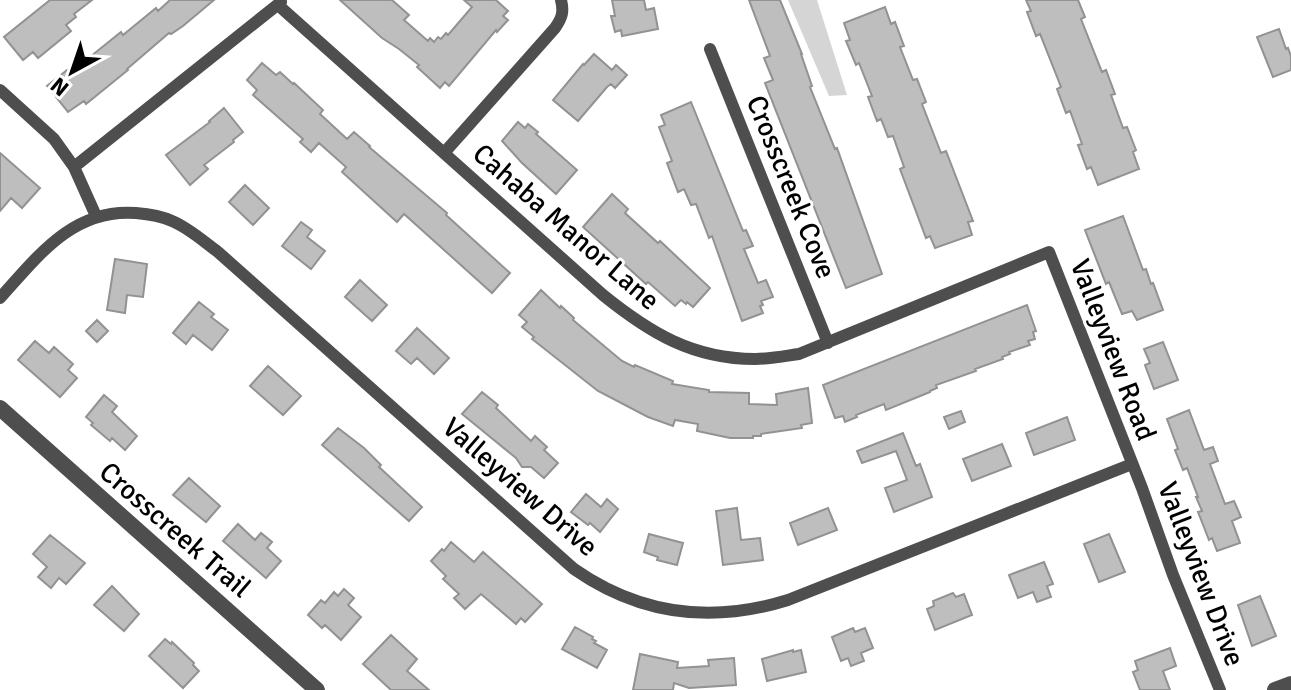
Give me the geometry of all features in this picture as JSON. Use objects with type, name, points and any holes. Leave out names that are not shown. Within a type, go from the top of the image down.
[{"type":"street","name":"Cahaba Manor Lane","points":[[281,2],[603,295],[636,321],[686,348],[721,357],[757,359],[799,354],[1049,252]]},
{"type":"street","points":[[74,167],[281,2]]},
{"type":"street","points":[[444,153],[555,28],[562,18],[562,4]]},
{"type":"street","name":"Crosscreek Cove","points":[[710,49],[828,343]]},
{"type":"street","points":[[0,90],[54,139],[74,167],[96,216]]},
{"type":"street","name":"Valleyview Drive","points":[[0,298],[51,244],[80,223],[96,216],[123,212],[146,213],[170,220],[191,231],[218,252],[558,556],[597,585],[656,608],[684,613],[742,611],[777,604],[1132,464],[1220,690]]},
{"type":"street","name":"Valleyview Road","points":[[1049,252],[1132,464]]},
{"type":"street","name":"Crosscreek Trail","points":[[0,408],[317,690]]},
{"type":"street","points":[[1275,690],[1291,684]]},
{"type":"shaded area","points":[[788,0],[817,0],[847,95],[829,96]]},
{"type":"building","points":[[50,0],[92,0],[66,25],[71,31],[38,58],[33,52],[23,60],[4,37]]},
{"type":"building","points":[[170,0],[214,0],[183,26],[169,33],[86,104],[84,101],[68,112],[47,86]]},
{"type":"building","points":[[340,0],[392,0],[409,15],[404,20],[428,41],[430,38],[434,42],[446,33],[448,35],[472,7],[464,0],[496,0],[508,11],[503,16],[508,20],[449,86],[445,82],[440,88],[417,67],[419,65],[382,38]]},
{"type":"building","points":[[612,0],[644,0],[646,10],[654,8],[658,29],[622,36],[621,30],[615,32],[611,16],[615,16]]},
{"type":"building","points":[[749,0],[780,0],[882,274],[846,288],[765,83],[773,80],[764,58],[770,56]]},
{"type":"building","points":[[1026,0],[1078,0],[1085,17],[1081,19],[1102,72],[1106,70],[1115,94],[1111,95],[1123,128],[1127,127],[1136,150],[1133,152],[1139,169],[1098,185],[1091,167],[1087,169],[1078,145],[1082,144],[1070,111],[1066,113],[1057,89],[1061,87],[1040,34],[1036,36]]},
{"type":"building","points":[[885,7],[891,24],[895,22],[904,46],[900,47],[926,102],[922,104],[941,153],[946,151],[973,221],[968,222],[972,235],[935,248],[930,236],[926,238],[900,169],[904,167],[893,136],[888,137],[881,119],[877,121],[868,97],[872,96],[846,41],[850,40],[844,23]]},
{"type":"building","points":[[1279,29],[1291,56],[1291,70],[1273,77],[1257,37]]},
{"type":"building","points":[[594,54],[612,70],[616,65],[627,75],[615,88],[611,84],[607,87],[578,121],[553,100]]},
{"type":"building","points":[[262,63],[276,75],[280,72],[294,83],[323,110],[320,114],[347,139],[354,132],[510,273],[492,293],[404,214],[397,222],[342,172],[346,167],[319,143],[311,152],[300,142],[303,139],[253,95],[257,90],[247,80]]},
{"type":"building","points":[[691,102],[743,231],[746,230],[753,246],[744,249],[758,283],[766,280],[773,297],[761,301],[763,313],[742,321],[712,236],[709,238],[696,204],[691,205],[684,189],[678,192],[667,163],[672,161],[659,127],[665,125],[661,115]]},
{"type":"building","points":[[224,108],[243,132],[204,165],[208,169],[190,185],[166,155]]},
{"type":"building","points":[[518,122],[525,128],[528,124],[538,132],[536,134],[577,170],[556,194],[502,141]]},
{"type":"building","points":[[0,153],[40,188],[22,208],[11,198],[0,211]]},
{"type":"building","points":[[245,185],[269,208],[253,225],[229,202]]},
{"type":"building","points":[[612,194],[628,209],[625,213],[710,288],[693,307],[681,300],[675,306],[583,227]]},
{"type":"building","points":[[1123,216],[1143,270],[1146,269],[1153,283],[1163,310],[1137,320],[1132,311],[1122,314],[1109,282],[1106,284],[1085,230]]},
{"type":"building","points":[[301,222],[312,230],[307,237],[325,251],[311,269],[282,246]]},
{"type":"building","points":[[115,259],[147,264],[143,297],[127,295],[125,313],[107,310]]},
{"type":"building","points":[[360,280],[387,305],[372,321],[345,297]]},
{"type":"building","points":[[541,290],[622,361],[673,381],[672,384],[709,392],[749,393],[749,404],[777,405],[776,394],[808,388],[812,423],[753,438],[730,438],[697,431],[698,424],[675,420],[673,426],[648,417],[598,391],[532,339],[534,337],[522,327],[527,322],[519,315]]},
{"type":"building","points":[[199,302],[214,314],[211,317],[228,330],[212,350],[193,335],[186,344],[173,333]]},
{"type":"building","points":[[1027,305],[1036,331],[1033,332],[1035,339],[1028,341],[1030,345],[886,410],[884,404],[845,422],[843,416],[835,418],[823,385]]},
{"type":"building","points":[[97,320],[108,331],[97,342],[86,331]]},
{"type":"building","points":[[417,328],[449,358],[434,374],[417,358],[411,364],[396,351]]},
{"type":"building","points":[[35,341],[49,353],[54,347],[73,364],[68,370],[77,378],[60,397],[18,360]]},
{"type":"building","points":[[1163,342],[1178,380],[1154,389],[1145,365],[1150,363],[1144,349]]},
{"type":"building","points":[[268,366],[301,396],[283,415],[250,386]]},
{"type":"building","points":[[482,392],[531,441],[535,436],[547,447],[544,450],[558,463],[544,478],[531,467],[522,467],[516,458],[462,414]]},
{"type":"building","points":[[104,395],[117,406],[112,412],[137,436],[125,450],[91,425],[93,423],[86,417]]},
{"type":"building","points":[[1189,410],[1204,450],[1213,447],[1218,461],[1210,464],[1225,504],[1234,501],[1241,517],[1232,521],[1240,543],[1217,551],[1198,512],[1202,511],[1198,497],[1187,468],[1183,470],[1175,450],[1178,449],[1167,419]]},
{"type":"building","points":[[961,411],[965,422],[949,429],[944,417]]},
{"type":"building","points":[[1067,417],[1075,440],[1034,455],[1026,433]]},
{"type":"building","points":[[338,428],[364,448],[381,465],[379,467],[422,507],[409,521],[322,445]]},
{"type":"building","points":[[903,433],[916,466],[920,464],[932,497],[894,512],[885,488],[907,480],[896,451],[862,463],[857,451]]},
{"type":"building","points":[[1002,444],[1011,466],[972,481],[963,459]]},
{"type":"building","points":[[189,478],[220,506],[206,522],[173,495]]},
{"type":"building","points":[[586,494],[601,507],[607,499],[618,509],[600,532],[571,512]]},
{"type":"building","points":[[737,508],[741,540],[760,538],[763,560],[723,565],[716,511]]},
{"type":"building","points":[[828,508],[837,530],[798,545],[790,523]]},
{"type":"building","points":[[238,524],[255,540],[261,533],[272,542],[267,548],[281,561],[266,578],[223,541]]},
{"type":"building","points":[[649,534],[683,543],[677,565],[657,560],[658,557],[644,552]]},
{"type":"building","points":[[1109,534],[1125,572],[1099,582],[1084,544]]},
{"type":"building","points":[[50,535],[85,563],[66,584],[59,578],[51,588],[38,577],[47,567],[33,554]]},
{"type":"building","points":[[451,542],[474,562],[483,552],[542,604],[525,622],[521,618],[516,624],[481,594],[465,609],[454,598],[459,594],[443,579],[446,576],[431,561]]},
{"type":"building","points":[[1044,562],[1053,584],[1047,586],[1051,597],[1037,602],[1033,592],[1018,598],[1009,575]]},
{"type":"building","points":[[112,586],[139,614],[124,631],[94,605]]},
{"type":"building","points":[[344,589],[354,598],[348,605],[361,617],[341,640],[308,615],[321,600],[325,603],[334,592],[338,596]]},
{"type":"building","points":[[953,593],[956,597],[964,594],[972,615],[935,630],[927,609],[934,606],[933,601]]},
{"type":"building","points":[[1260,596],[1276,636],[1252,646],[1238,605]]},
{"type":"building","points":[[575,627],[607,650],[597,668],[562,649]]},
{"type":"building","points":[[853,628],[855,632],[865,628],[873,648],[861,653],[864,661],[851,666],[848,658],[841,661],[832,637]]},
{"type":"building","points":[[391,635],[417,659],[407,671],[429,690],[391,690],[363,664]]},
{"type":"building","points":[[165,639],[172,642],[199,671],[183,688],[149,656]]},
{"type":"building","points":[[1170,648],[1176,666],[1163,671],[1170,690],[1140,690],[1133,672],[1138,670],[1135,661]]},
{"type":"building","points":[[801,650],[806,672],[767,681],[762,659]]},
{"type":"building","points":[[640,654],[678,662],[677,668],[709,666],[708,660],[734,658],[736,685],[689,688],[674,683],[673,690],[633,690]]}]
